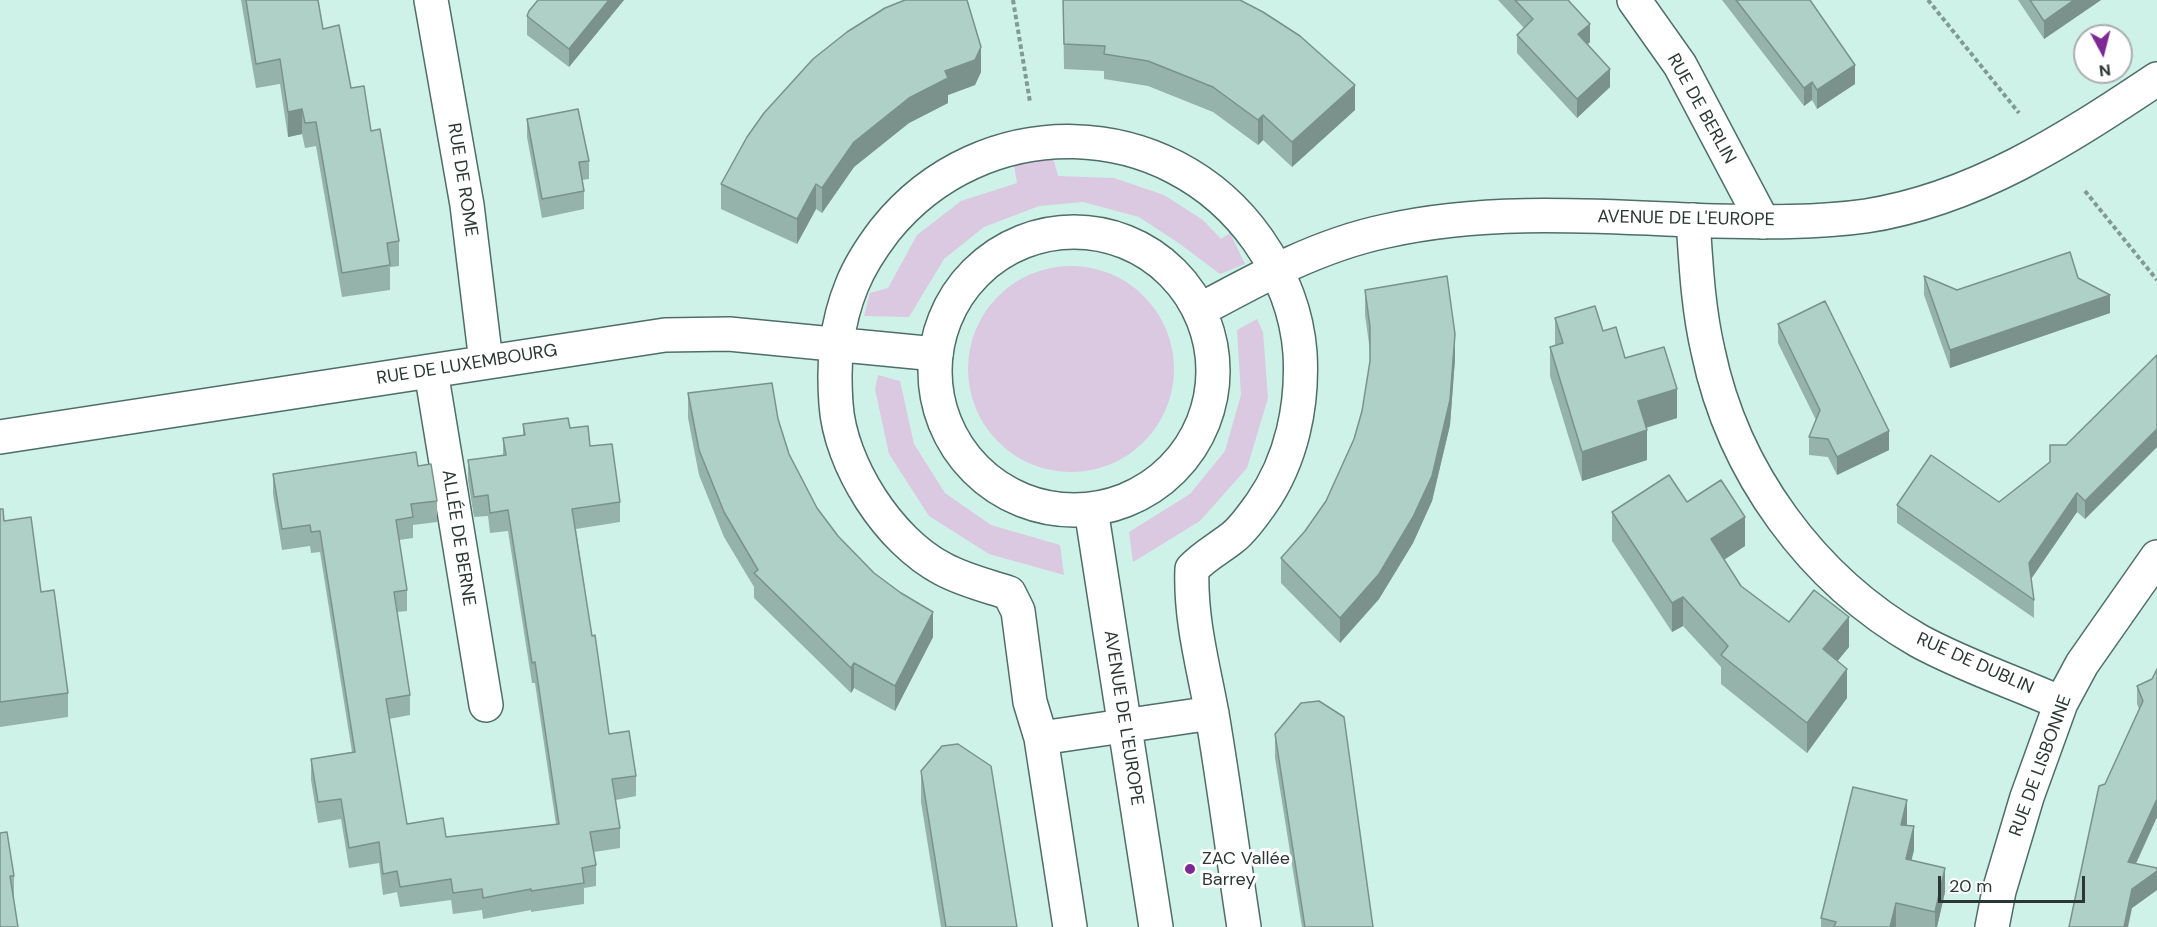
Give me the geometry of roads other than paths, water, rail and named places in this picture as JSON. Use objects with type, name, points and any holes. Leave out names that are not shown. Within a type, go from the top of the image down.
[{"type":"street","name":"RUE DE ROME","points":[[431,0],[467,206],[486,362]]},
{"type":"street","name":"RUE DE BERLIN","points":[[1634,0],[1680,65],[1763,222]]},
{"type":"street","name":"AVENUE DE L'EUROPE","points":[[1200,310],[1276,270],[1350,240],[1425,223],[1476,218],[1549,216],[1763,222],[1813,221],[1867,216],[1921,203],[1983,182],[2045,151],[2157,79]]},
{"type":"street","points":[[1070,927],[1041,738],[1030,702],[1018,611],[1009,593],[944,570],[921,555],[890,525],[865,490],[847,451],[836,410],[834,366],[839,324],[853,283],[873,245],[900,211],[933,184],[971,162],[1011,148],[1054,142],[1097,143],[1139,152],[1179,169],[1215,192],[1246,222],[1270,258],[1288,297],[1299,339],[1301,381],[1296,424],[1282,465],[1262,503],[1235,536],[1204,556],[1192,569],[1191,596],[1199,654],[1212,713],[1244,927]]},
{"type":"street","name":"RUE DE DUBLIN","points":[[1693,220],[1701,315],[1708,353],[1719,392],[1751,468],[1793,534],[1824,567],[1882,617],[1919,640],[1960,661],[2061,703]]},
{"type":"street","points":[[1087,232],[1122,240],[1154,256],[1180,280],[1200,310],[1209,335],[1214,361],[1213,387],[1207,413],[1197,438],[1182,459],[1163,478],[1142,493],[1117,503],[1091,509],[1060,510],[1029,503],[1000,489],[976,470],[956,444],[942,416],[935,385],[936,354],[944,319],[962,288],[986,262],[1017,244],[1052,233],[1087,232]]},
{"type":"street","name":"RUE DE LUXEMBOURG","points":[[0,437],[665,335],[729,334],[936,354]]},
{"type":"street","name":"ALLÉE DE BERNE","points":[[431,371],[486,705]]},
{"type":"street","name":"AVENUE DE L'EUROPE","points":[[1091,509],[1156,927]]},
{"type":"street","name":"RUE DE LISBONNE","points":[[1992,927],[1999,891],[2027,797],[2061,703],[2082,664],[2157,557]]},
{"type":"street","points":[[1041,738],[1212,713]]},
{"type":"place","name":"ZAC Vallée Barrey","points":[[1190,869]]}]
